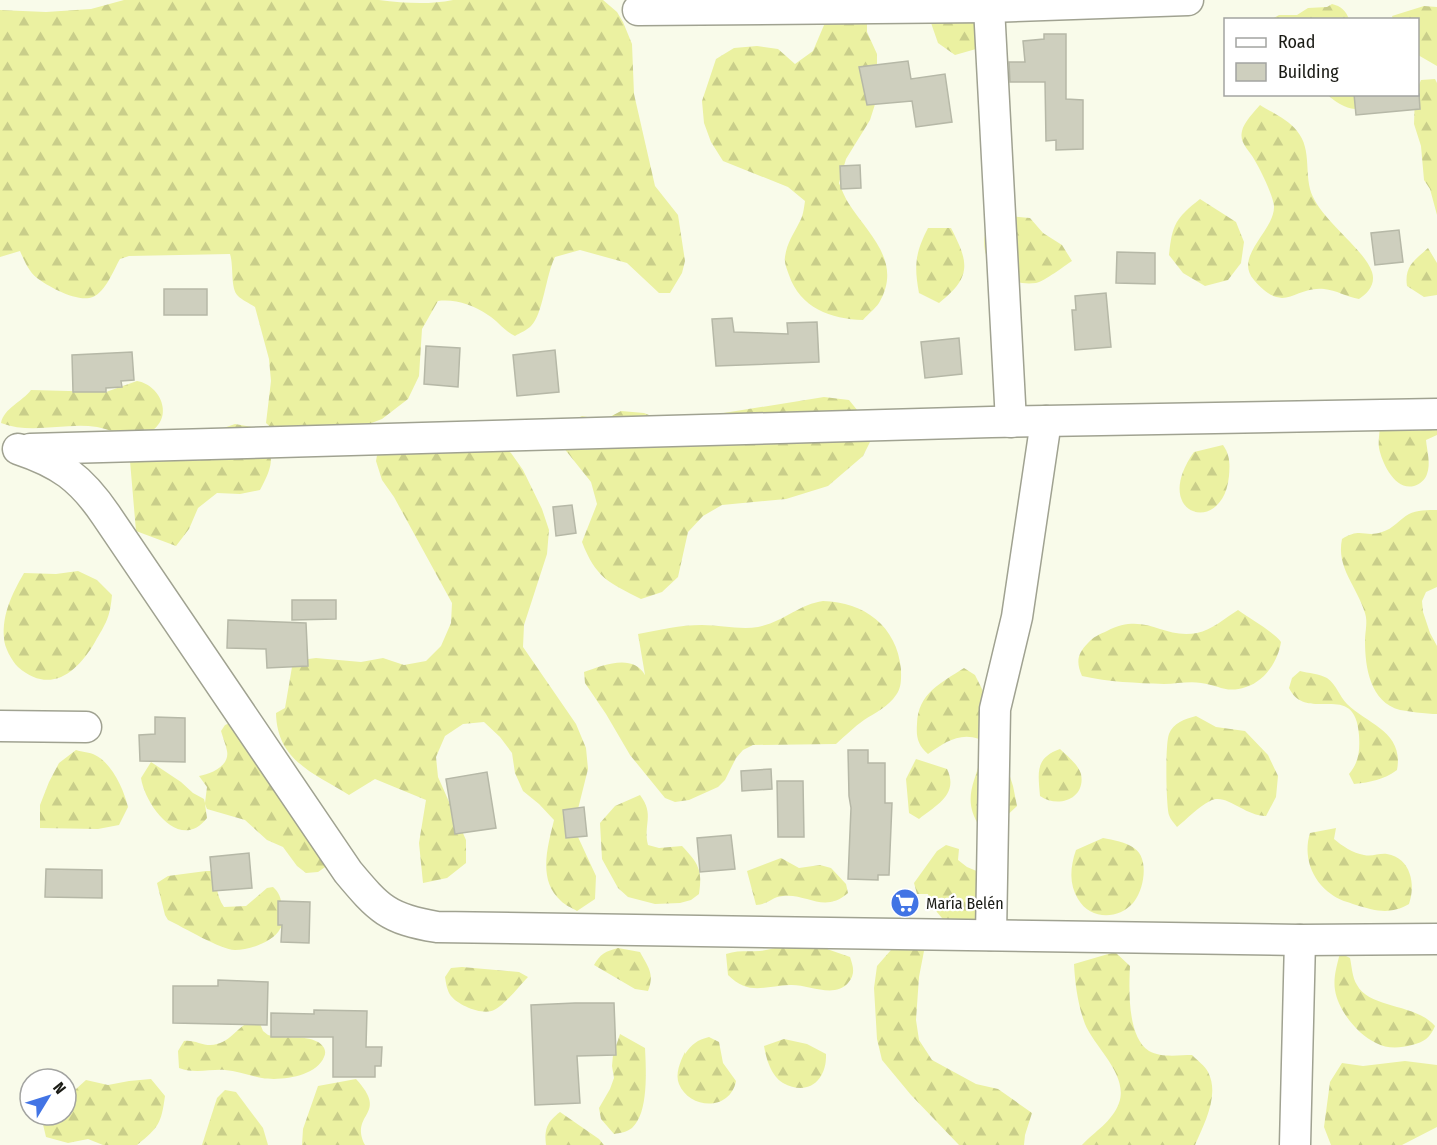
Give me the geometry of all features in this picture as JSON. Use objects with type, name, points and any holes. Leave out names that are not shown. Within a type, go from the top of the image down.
[{"type":"street","points":[[638,10],[989,7],[1188,0]]},
{"type":"street","points":[[989,7],[1011,422]]},
{"type":"street","points":[[9,449],[1046,421],[1437,414]]},
{"type":"street","points":[[991,935],[995,709],[1017,617],[1046,421]]},
{"type":"street","points":[[9,449],[50,460],[70,474],[98,503],[348,872],[373,901],[394,917],[437,927],[1300,940],[1437,939]]},
{"type":"street","points":[[0,726],[86,727]]},
{"type":"street","points":[[1295,1145],[1300,940]]},
{"type":"green space","points":[[124,0],[379,0],[434,3],[453,0],[603,0],[617,12],[632,44],[634,94],[655,186],[678,215],[685,261],[682,273],[670,293],[659,293],[627,263],[580,250],[555,257],[535,321],[515,336],[492,317],[476,308],[458,302],[438,301],[422,329],[419,376],[408,399],[382,419],[361,427],[350,430],[330,425],[281,437],[266,423],[271,381],[269,359],[255,307],[236,292],[230,254],[129,256],[120,259],[109,280],[98,294],[87,298],[64,293],[37,278],[29,269],[20,251],[0,257],[0,10],[46,12],[91,9]]},
{"type":"green space","points":[[923,0],[988,0],[988,31],[976,49],[955,55],[938,43]]},
{"type":"green space","points":[[1332,4],[1338,6],[1343,9],[1348,18],[1274,18],[1279,15],[1297,15],[1308,8],[1327,7]]},
{"type":"green space","points":[[1424,6],[1437,7],[1437,66],[1419,56],[1419,18],[1393,18],[1392,16]]},
{"type":"green space","points":[[867,10],[867,32],[877,54],[877,98],[870,120],[846,159],[839,183],[848,202],[874,238],[885,262],[887,275],[885,288],[879,303],[863,320],[828,314],[818,310],[801,296],[789,275],[785,259],[805,201],[788,187],[723,161],[711,142],[704,123],[702,101],[716,59],[734,48],[757,46],[778,49],[795,64],[813,51],[830,11]]},
{"type":"green space","points":[[1435,79],[1437,83],[1437,215],[1430,189],[1424,180],[1421,146],[1414,124],[1415,96],[1419,96],[1421,80]]},
{"type":"green space","points":[[1329,96],[1362,96],[1355,109]]},
{"type":"green space","points":[[1260,105],[1294,127],[1302,138],[1313,197],[1326,217],[1368,264],[1373,276],[1372,284],[1359,299],[1324,289],[1313,289],[1282,298],[1274,296],[1254,280],[1249,271],[1248,262],[1251,253],[1273,215],[1274,206],[1263,175],[1241,135],[1245,124]]},
{"type":"green space","points":[[1200,199],[1236,222],[1244,242],[1241,263],[1228,280],[1205,286],[1183,273],[1169,255],[1177,222],[1185,211]]},
{"type":"green space","points":[[999,215],[1030,218],[1043,233],[1062,245],[1072,261],[1036,283],[1015,281],[997,272],[986,255],[984,245],[987,229]]},
{"type":"green space","points":[[928,228],[951,228],[964,260],[962,277],[950,294],[939,303],[919,293],[917,283],[918,252]]},
{"type":"green space","points":[[1428,248],[1437,263],[1437,295],[1424,297],[1407,286],[1407,273],[1415,260]]},
{"type":"green space","points":[[137,381],[146,384],[159,396],[163,413],[161,421],[155,428],[140,436],[97,427],[25,428],[1,423],[9,409],[31,390],[106,392]]},
{"type":"green space","points":[[824,397],[849,400],[862,416],[872,438],[863,456],[828,486],[786,499],[722,505],[703,516],[688,532],[678,577],[662,592],[641,599],[604,578],[592,564],[582,542],[597,504],[591,482],[563,447],[563,425],[582,416],[604,420],[621,411],[644,413],[664,421]]},
{"type":"green space","points":[[1437,406],[1437,435],[1426,440],[1429,462],[1426,476],[1422,482],[1414,486],[1401,484],[1386,468],[1381,454],[1380,424]]},
{"type":"green space","points":[[235,424],[257,428],[270,452],[270,465],[260,490],[240,494],[217,493],[198,508],[189,529],[176,546],[136,531],[130,461]]},
{"type":"green space","points":[[493,436],[511,453],[523,470],[542,509],[549,530],[547,554],[524,625],[523,647],[576,724],[586,748],[588,769],[577,813],[578,837],[596,876],[595,899],[577,911],[561,901],[549,883],[546,862],[554,820],[523,791],[515,773],[512,753],[500,737],[484,722],[463,724],[445,736],[436,757],[438,777],[466,840],[466,863],[447,878],[423,883],[419,843],[426,800],[375,779],[349,795],[300,764],[283,743],[278,729],[276,713],[285,708],[293,661],[316,658],[361,662],[383,658],[404,665],[426,661],[441,646],[451,623],[452,603],[394,497],[382,480],[376,461],[380,439]]},
{"type":"green space","points":[[1223,445],[1228,456],[1229,467],[1224,495],[1215,507],[1203,512],[1192,511],[1184,504],[1180,491],[1182,474],[1194,452]]},
{"type":"green space","points":[[1437,510],[1437,587],[1426,592],[1422,601],[1430,633],[1437,646],[1437,714],[1433,714],[1400,710],[1382,700],[1376,692],[1366,662],[1366,616],[1345,568],[1341,549],[1342,539],[1348,535],[1376,534],[1390,529],[1412,513]]},
{"type":"green space","points":[[78,571],[97,580],[112,595],[105,625],[80,663],[62,677],[52,680],[30,675],[18,667],[4,642],[6,612],[12,596],[24,573],[56,574]]},
{"type":"green space","points":[[823,601],[838,602],[865,612],[876,619],[893,640],[898,654],[901,679],[898,692],[890,703],[860,723],[836,744],[753,745],[743,750],[736,758],[725,780],[718,787],[689,800],[675,802],[665,798],[630,755],[585,683],[584,672],[608,664],[625,663],[640,668],[645,675],[638,634],[694,625],[758,627]]},
{"type":"green space","points":[[1238,610],[1281,642],[1270,669],[1259,680],[1246,687],[1233,690],[1196,682],[1133,683],[1082,676],[1078,662],[1084,647],[1092,639],[1107,631],[1133,624],[1174,633],[1197,633],[1213,627]]},
{"type":"green space","points":[[964,668],[975,675],[982,689],[1013,786],[1017,806],[1000,822],[980,827],[973,814],[971,802],[971,791],[980,761],[979,739],[958,738],[928,754],[918,741],[917,733],[918,713],[926,697],[939,684]]},
{"type":"green space","points":[[1300,671],[1327,678],[1347,704],[1390,738],[1398,757],[1397,770],[1377,780],[1354,784],[1349,774],[1357,761],[1359,751],[1356,718],[1349,709],[1340,705],[1307,703],[1297,698],[1289,688],[1292,678]]},
{"type":"green space","points":[[1196,716],[1216,727],[1245,731],[1268,755],[1278,776],[1276,797],[1266,816],[1216,799],[1201,806],[1177,827],[1171,820],[1167,787],[1169,734],[1176,724]]},
{"type":"green space","points":[[230,723],[331,863],[318,872],[306,873],[297,866],[283,847],[267,840],[245,820],[207,809],[205,804],[207,818],[197,827],[186,830],[175,828],[165,821],[149,801],[141,778],[151,762],[204,799],[205,803],[207,787],[199,776],[214,771],[226,761],[227,751],[221,731],[225,725]]},
{"type":"green space","points":[[1060,749],[1077,767],[1081,774],[1081,782],[1075,795],[1069,799],[1047,800],[1040,796],[1040,767],[1046,757]]},
{"type":"green space","points":[[76,750],[93,754],[112,770],[124,793],[128,807],[119,825],[98,829],[40,828],[40,805],[49,782],[59,763]]},
{"type":"green space","points":[[916,759],[947,769],[950,778],[948,792],[944,798],[919,819],[909,813],[906,779]]},
{"type":"green space","points":[[640,795],[648,814],[648,845],[659,848],[682,846],[698,867],[699,894],[691,900],[655,904],[628,897],[618,888],[602,859],[600,823],[615,806]]},
{"type":"green space","points":[[1336,828],[1334,839],[1352,851],[1367,855],[1387,854],[1402,861],[1410,873],[1412,889],[1409,904],[1389,911],[1356,905],[1334,896],[1318,882],[1308,858],[1310,833]]},
{"type":"green space","points":[[1103,838],[1134,848],[1139,853],[1144,867],[1137,898],[1127,909],[1112,915],[1097,914],[1083,906],[1075,893],[1072,881],[1076,850]]},
{"type":"green space","points":[[946,845],[959,849],[958,860],[967,867],[998,880],[1000,923],[947,924],[931,905],[928,894],[917,894],[914,883],[937,851]]},
{"type":"green space","points":[[781,858],[799,868],[820,865],[831,868],[846,884],[848,893],[831,902],[783,896],[756,905],[747,871]]},
{"type":"green space","points":[[212,871],[219,898],[224,907],[246,906],[267,888],[273,887],[280,898],[283,915],[283,924],[277,934],[247,949],[235,950],[212,942],[168,920],[157,883],[168,876]]},
{"type":"green space","points":[[934,933],[924,951],[919,977],[916,1020],[919,1040],[932,1060],[976,1084],[998,1089],[1032,1113],[1024,1145],[959,1145],[911,1095],[882,1060],[877,1039],[874,988],[877,966],[905,934]]},
{"type":"green space","points":[[793,944],[827,949],[850,957],[853,970],[851,980],[836,990],[820,990],[797,985],[750,988],[736,982],[728,975],[726,954]]},
{"type":"green space","points":[[618,948],[640,952],[651,975],[648,991],[635,989],[594,965],[604,954]]},
{"type":"green space","points":[[1115,952],[1130,966],[1131,1012],[1133,1024],[1142,1044],[1149,1051],[1159,1055],[1192,1055],[1208,1072],[1212,1100],[1195,1145],[1082,1145],[1112,1116],[1121,1093],[1110,1062],[1085,1024],[1077,994],[1074,964]]},
{"type":"green space","points":[[1340,953],[1350,958],[1354,979],[1363,993],[1426,1019],[1435,1026],[1431,1034],[1416,1044],[1394,1047],[1380,1045],[1355,1028],[1344,1013],[1335,990]]},
{"type":"green space","points":[[451,968],[519,972],[528,977],[498,1008],[484,1012],[459,1003],[449,992],[445,977]]},
{"type":"green space","points":[[259,1021],[263,1031],[268,1035],[306,1038],[318,1042],[325,1051],[320,1064],[306,1073],[278,1079],[225,1070],[197,1071],[179,1068],[178,1051],[184,1041],[208,1045],[217,1044],[246,1024]]},
{"type":"green space","points":[[620,1034],[645,1048],[645,1090],[644,1102],[637,1121],[632,1128],[614,1134],[601,1119],[599,1108],[614,1078],[613,1055]]},
{"type":"green space","points":[[709,1037],[719,1042],[723,1063],[736,1081],[726,1098],[709,1104],[691,1098],[684,1092],[679,1084],[678,1072],[685,1052],[685,1054],[698,1041]]},
{"type":"green space","points":[[784,1039],[807,1044],[826,1054],[823,1071],[814,1084],[808,1087],[792,1087],[775,1076],[764,1046]]},
{"type":"green space","points":[[1405,1061],[1437,1065],[1437,1127],[1402,1145],[1331,1145],[1324,1127],[1330,1082],[1342,1063],[1363,1066]]},
{"type":"green space","points":[[151,1079],[165,1096],[158,1124],[137,1145],[103,1145],[88,1139],[68,1143],[46,1137],[44,1127],[78,1127],[78,1087],[86,1080],[108,1085]]},
{"type":"green space","points":[[356,1079],[370,1100],[361,1134],[365,1145],[302,1145],[303,1129],[318,1086]]},
{"type":"green space","points":[[225,1090],[236,1092],[263,1128],[268,1145],[202,1145],[217,1098]]},
{"type":"green space","points":[[560,1112],[599,1139],[604,1145],[546,1145],[547,1126]]},
{"type":"building","points":[[1044,34],[1066,34],[1066,99],[1083,100],[1083,149],[1056,150],[1056,140],[1046,141],[1045,82],[1010,82],[1009,62],[1025,62],[1023,41],[1044,39]]},
{"type":"building","points":[[908,61],[911,79],[945,74],[952,122],[916,127],[912,101],[867,105],[859,67]]},
{"type":"building","points":[[1419,94],[1420,109],[1356,115],[1354,96],[1419,96]]},
{"type":"building","points":[[860,165],[861,188],[841,189],[840,166]]},
{"type":"building","points":[[1399,230],[1403,262],[1375,265],[1371,233]]},
{"type":"building","points":[[1117,252],[1155,253],[1155,284],[1116,283]]},
{"type":"building","points":[[164,289],[207,289],[207,315],[164,315]]},
{"type":"building","points":[[1106,293],[1111,347],[1075,350],[1072,310],[1076,310],[1075,296]]},
{"type":"building","points":[[732,318],[734,332],[788,334],[787,323],[817,322],[819,362],[716,366],[712,319]]},
{"type":"building","points":[[959,338],[962,374],[925,378],[921,342]]},
{"type":"building","points":[[426,346],[460,348],[458,387],[424,384]]},
{"type":"building","points":[[555,350],[559,392],[517,396],[513,355]]},
{"type":"building","points":[[132,352],[134,380],[121,381],[122,387],[106,388],[106,392],[73,392],[72,355]]},
{"type":"building","points":[[572,505],[576,533],[556,536],[553,507]]},
{"type":"building","points":[[292,600],[336,600],[336,619],[292,620]]},
{"type":"building","points":[[228,620],[306,623],[308,666],[267,668],[266,649],[227,648]]},
{"type":"building","points":[[155,717],[185,718],[185,762],[140,761],[139,735],[155,734]]},
{"type":"building","points":[[848,750],[868,750],[868,763],[885,763],[885,803],[892,803],[889,875],[878,875],[878,880],[848,879],[851,808]]},
{"type":"building","points":[[771,769],[772,789],[742,791],[741,771]]},
{"type":"building","points":[[487,772],[496,828],[455,834],[446,779]]},
{"type":"building","points":[[777,781],[803,781],[804,837],[778,837]]},
{"type":"building","points":[[584,807],[587,836],[566,838],[563,810]]},
{"type":"building","points":[[731,835],[735,869],[700,872],[697,838]]},
{"type":"building","points":[[249,853],[252,888],[213,891],[210,857]]},
{"type":"building","points":[[46,869],[102,870],[102,898],[45,897]]},
{"type":"building","points":[[278,901],[310,902],[309,943],[281,942],[282,925],[278,925]]},
{"type":"building","points":[[218,980],[268,982],[267,1025],[173,1023],[173,986],[218,986]]},
{"type":"building","points":[[614,1003],[616,1055],[577,1056],[580,1103],[535,1105],[531,1005]]},
{"type":"building","points":[[314,1010],[367,1011],[366,1047],[382,1047],[381,1066],[375,1066],[375,1077],[333,1077],[333,1037],[271,1037],[271,1013],[314,1014]]},
{"type":"place","name":"María Belén","points":[[905,903]]}]
